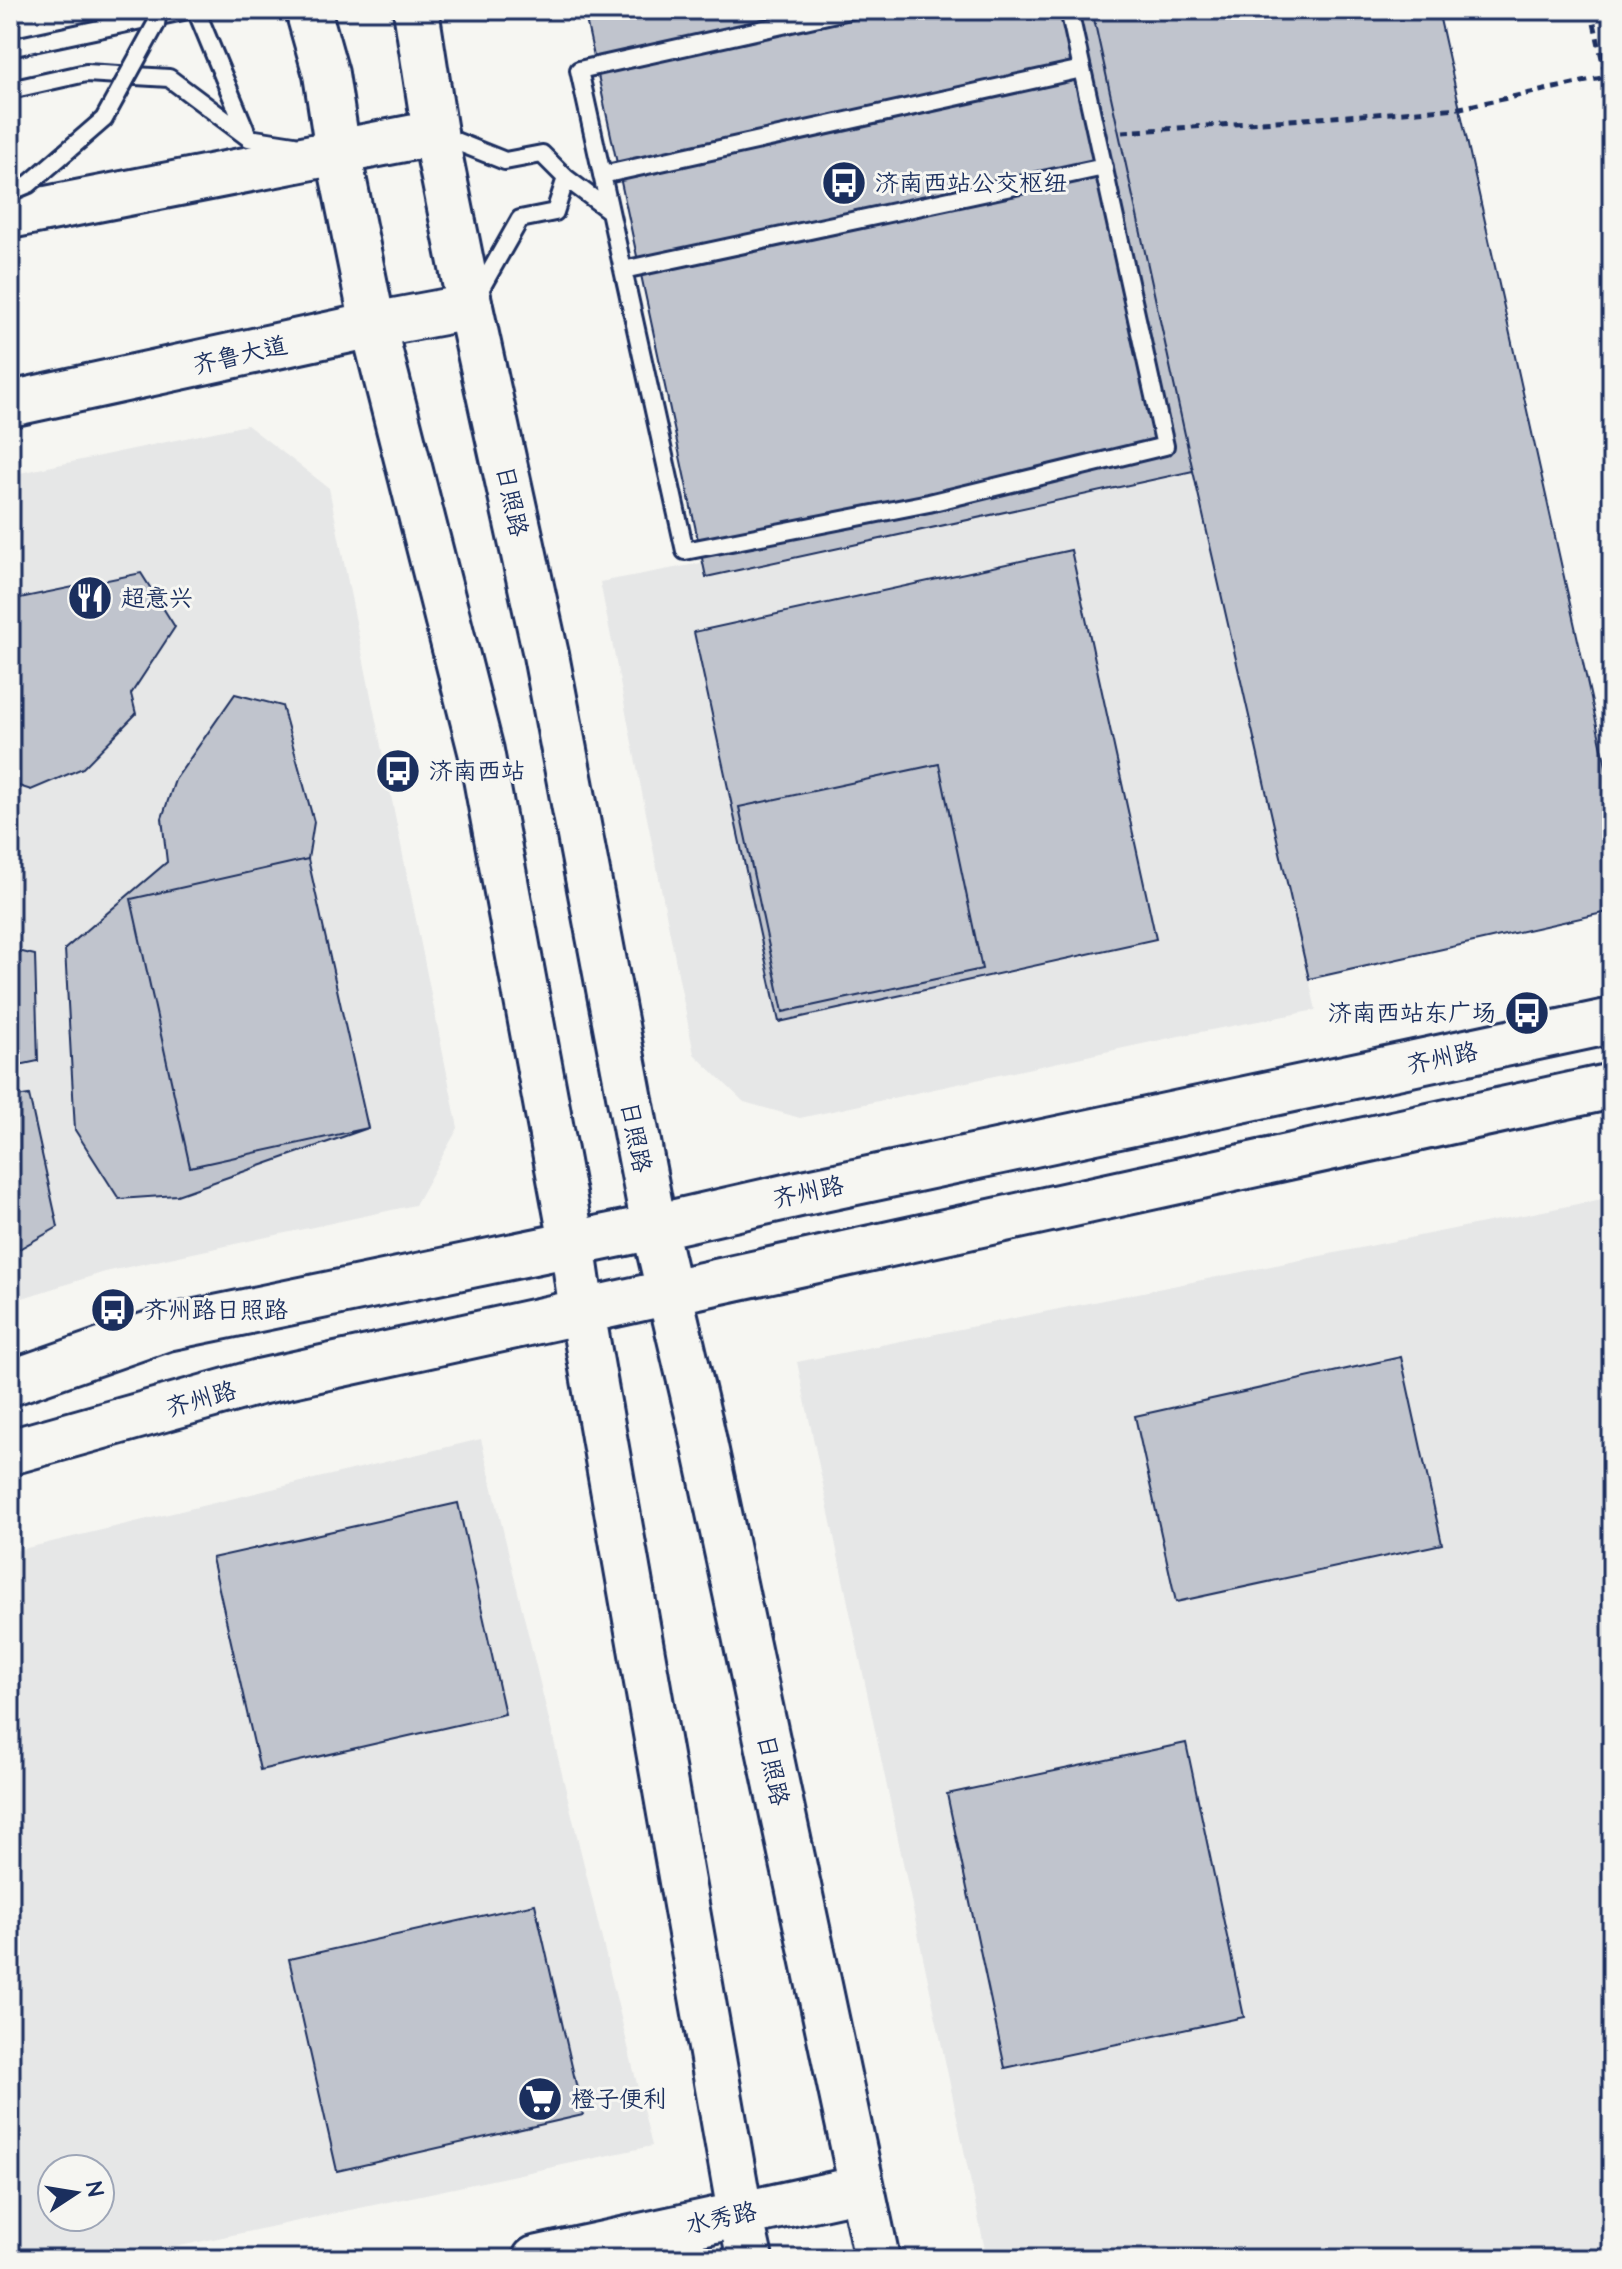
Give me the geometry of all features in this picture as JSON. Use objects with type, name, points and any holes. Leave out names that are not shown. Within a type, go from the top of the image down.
[{"type":"main road","points":[[308,10],[326,74],[338,152],[373,325],[481,751],[572,1243],[750,2259]]},
{"type":"main road","name":"日照路","points":[[416,10],[435,133],[546,655],[654,1227],[700,1423],[877,2259]]},
{"type":"main road","points":[[10,216],[435,133]]},
{"type":"main road","name":"齐鲁大道","points":[[10,404],[373,325],[470,307]]},
{"type":"main road","name":"齐州路","points":[[10,1383],[167,1328],[654,1227],[1612,1021]]},
{"type":"main road","name":"齐州路","points":[[10,1452],[259,1382],[1612,1086]]},
{"type":"main road","name":"水秀路","points":[[535,2259],[862,2188]]},
{"type":"lane","points":[[10,192],[29,184],[104,119],[156,24],[158,10]]},
{"type":"lane","points":[[10,48],[188,10]]},
{"type":"lane","points":[[196,10],[249,138]]},
{"type":"lane","points":[[850,10],[579,70],[685,551],[929,503],[1165,446],[1069,10]]},
{"type":"lane","points":[[602,175],[1082,69]]},
{"type":"lane","points":[[10,90],[86,73],[169,78],[249,138],[338,152]]},
{"type":"lane","points":[[435,133],[505,161],[542,154],[566,178],[610,211]]},
{"type":"lane","points":[[623,270],[1104,167]]},
{"type":"lane","points":[[470,307],[520,219],[555,212],[566,178]]},
{"type":"path","points":[[1591,10],[1612,102]]},
{"type":"path","points":[[1097,134],[1460,108],[1606,77]]},
{"type":"shaded area","points":[[247,425],[329,488],[458,1128],[415,1205],[105,1272],[10,1302],[10,475]]},
{"type":"shaded area","points":[[1193,471],[1316,1010],[1179,1036],[800,1118],[744,1102],[694,1054],[600,582]]},
{"type":"shaded area","points":[[1612,1197],[1612,2259],[987,2259],[797,1362]]},
{"type":"shaded area","points":[[481,1439],[652,2146],[119,2259],[10,2259],[10,1552]]},
{"type":"building","points":[[584,10],[1092,10],[1193,471],[706,577]]},
{"type":"building","points":[[1092,10],[1438,10],[1612,793],[1612,911],[1309,979]]},
{"type":"building","points":[[1071,550],[1156,939],[779,1022],[694,632]]},
{"type":"building","points":[[141,573],[175,627],[131,694],[136,714],[83,768],[31,790],[16,785],[10,787],[10,600]]},
{"type":"building","points":[[235,694],[282,706],[314,822],[308,859],[368,1128],[177,1195],[119,1199],[75,1130],[65,949],[167,862],[162,818],[175,780]]},
{"type":"building","points":[[939,764],[982,969],[783,1012],[739,807]]},
{"type":"building","points":[[308,859],[368,1128],[190,1167],[131,899]]},
{"type":"building","points":[[10,949],[35,955],[38,1061],[10,1067]]},
{"type":"building","points":[[29,1095],[58,1227],[10,1254],[10,1098]]},
{"type":"building","points":[[1401,1357],[1442,1544],[1176,1602],[1135,1416]]},
{"type":"building","points":[[458,1503],[505,1714],[260,1770],[212,1558]]},
{"type":"building","points":[[1186,1743],[1244,2017],[1005,2068],[947,1794]]},
{"type":"building","points":[[535,1904],[583,2115],[337,2171],[289,1959]]},
{"type":"place","name":"济南西站公交枢纽","points":[[844,183]]},
{"type":"place","name":"超意兴","points":[[90,598]]},
{"type":"place","name":"济南西站","points":[[398,771]]},
{"type":"place","name":"济南西站东广场","points":[[1527,1013]]},
{"type":"place","name":"齐州路日照路","points":[[113,1310]]},
{"type":"place","name":"橙子便利","points":[[540,2099]]}]
